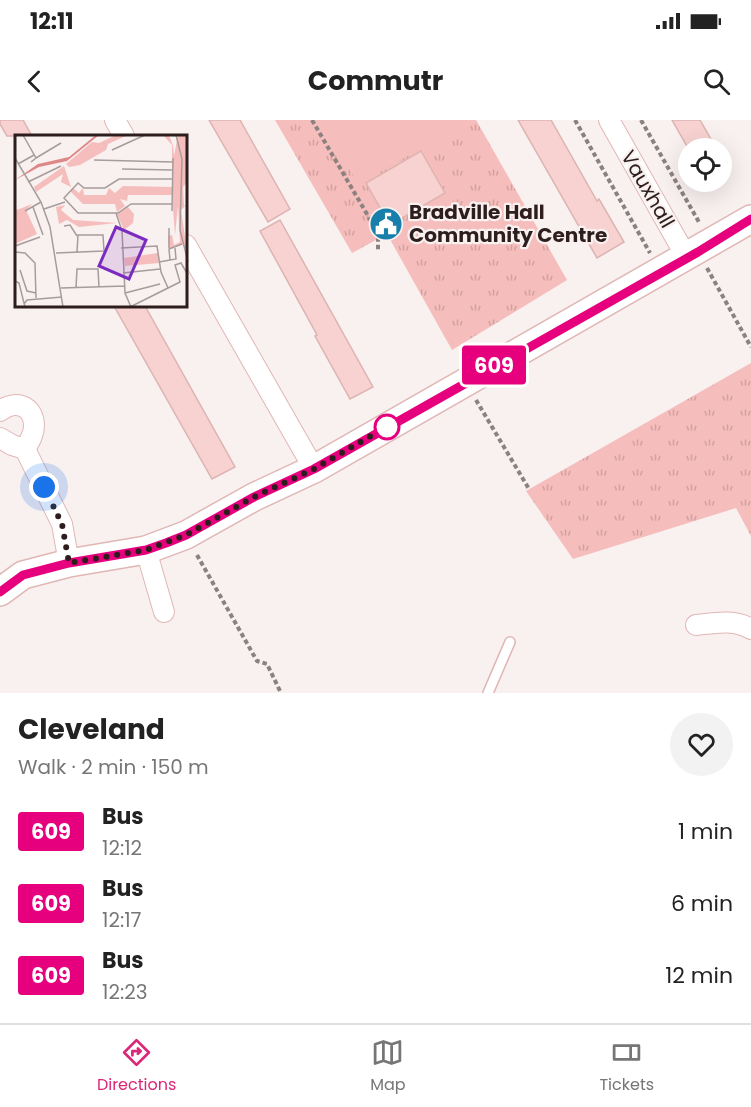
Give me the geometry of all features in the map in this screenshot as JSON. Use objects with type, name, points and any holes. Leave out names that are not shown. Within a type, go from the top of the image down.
[{"type":"street","points":[[115,120],[123,135]]},
{"type":"street","name":"Vauxhall","points":[[609,120],[698,251]]},
{"type":"street","points":[[0,592],[23,575],[69,563],[146,550],[186,535],[254,497],[314,469],[751,219]]},
{"type":"street","points":[[188,248],[314,469]]},
{"type":"street","points":[[0,411],[7,406],[18,404],[29,410],[34,424],[32,438],[25,449]]},
{"type":"street","points":[[0,438],[12,446],[25,449]]},
{"type":"street","points":[[25,449],[62,524],[69,563]]},
{"type":"street","points":[[146,550],[164,612]]},
{"type":"street","points":[[696,625],[727,621],[751,629]]},
{"type":"lane","points":[[488,693],[510,642]]},
{"type":"path","points":[[312,120],[378,233],[378,250]]},
{"type":"path","points":[[575,120],[661,272]]},
{"type":"path","points":[[641,120],[698,251],[751,347]]},
{"type":"path","points":[[465,382],[529,489]]},
{"type":"path","points":[[186,535],[257,661],[267,664],[280,693]]},
{"type":"green space","points":[[275,120],[476,120],[567,280],[452,350],[387,234],[352,253]]},
{"type":"green space","points":[[321,120],[452,120],[457,128],[358,184]]},
{"type":"green space","points":[[751,363],[751,536],[736,508],[573,559],[526,491]]},
{"type":"building","points":[[0,120],[23,120],[31,135],[7,136]]},
{"type":"building","points":[[209,120],[240,120],[290,209],[268,222]]},
{"type":"building","points":[[518,120],[551,120],[597,201],[599,199],[624,242],[597,258]]},
{"type":"building","points":[[672,120],[700,120],[710,138],[682,138]]},
{"type":"building","points":[[421,151],[445,193],[390,225],[366,183]]},
{"type":"building","points":[[280,220],[373,387],[350,399],[260,231]]},
{"type":"building","points":[[115,308],[146,308],[235,467],[212,479]]},
{"type":"bus line","name":"609","points":[[0,592],[23,575],[69,563],[146,550],[186,535],[254,497],[314,469],[455,387],[698,252],[751,219]]},
{"type":"place","name":"Bradville Hall Community Centre","points":[[386,224]]},
{"type":"route","points":[[44,487],[62,524],[69,563],[146,550],[186,535],[254,497],[314,469],[395,422],[387,427]]}]
